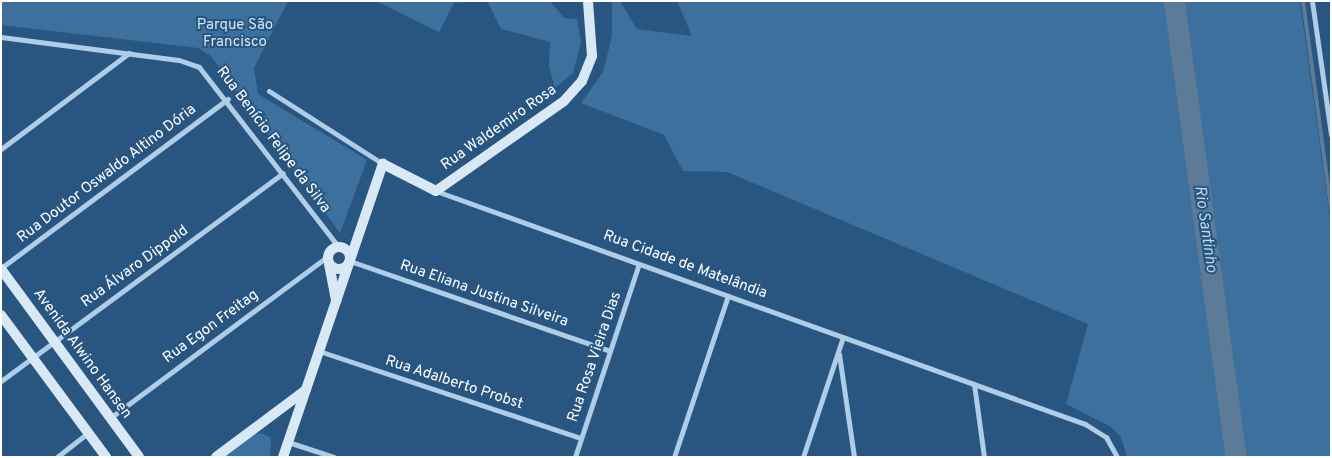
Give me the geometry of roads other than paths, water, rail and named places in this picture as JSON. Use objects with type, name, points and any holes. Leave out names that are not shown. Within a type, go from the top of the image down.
[{"type":"street","name":"Rua Waldemiro Rosa","points":[[436,191],[574,92],[592,56],[588,1]]},
{"type":"street","points":[[1312,1],[1331,135]]},
{"type":"street","name":"Rua Benício Felipe da Silva","points":[[1,37],[179,60],[199,66],[228,99],[338,246]]},
{"type":"street","points":[[1,149],[130,53]]},
{"type":"street","name":"Rua Cidade de Matelândia","points":[[270,91],[383,164],[436,191],[1085,424],[1106,437],[1117,457]]},
{"type":"street","name":"Rua Doutor Oswaldo Altino Dória","points":[[1,269],[228,99]]},
{"type":"street","points":[[283,457],[383,164]]},
{"type":"street","name":"Rua Álvaro Dippold","points":[[1,382],[283,173]]},
{"type":"street","points":[[336,302],[328,261],[338,246],[361,228]]},
{"type":"street","points":[[338,246],[347,249],[350,261]]},
{"type":"street","points":[[328,261],[339,269],[350,261]]},
{"type":"street","name":"Rua Egon Freitag","points":[[110,418],[328,261]]},
{"type":"street","name":"Rua Eliana Justina Silveira","points":[[350,261],[610,351]]},
{"type":"street","name":"Rua Rosa Vieira Dias","points":[[575,457],[640,264]]},
{"type":"street","name":"Avenida Alwino Hansen","points":[[1,269],[139,457]]},
{"type":"street","points":[[674,457],[728,296]]},
{"type":"street","points":[[1,315],[106,457]]},
{"type":"street","points":[[803,457],[843,337]]},
{"type":"street","name":"Rua Adalberto Probst","points":[[319,351],[581,438]]},
{"type":"street","points":[[838,351],[854,457]]},
{"type":"street","points":[[974,384],[984,457]]},
{"type":"street","points":[[216,457],[306,390]]},
{"type":"street","points":[[57,457],[88,434]]},
{"type":"street","points":[[288,442],[334,457]]},
{"type":"waterway","name":"Rio Santinho","points":[[1174,1],[1236,457]]},
{"type":"waterway","points":[[1303,1],[1331,209]]},
{"type":"park label","name":"Parque São Francisco","points":[[235,34]]}]
